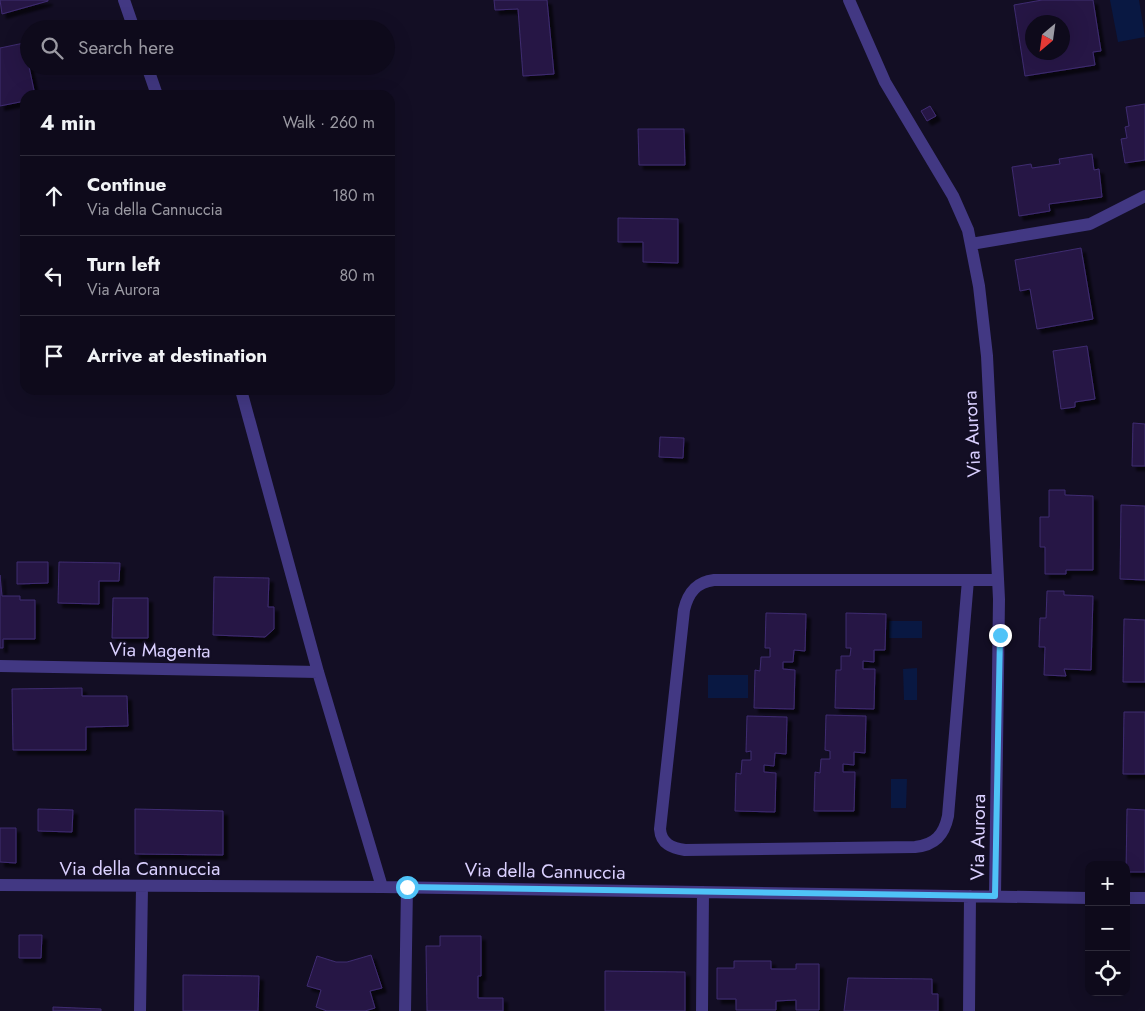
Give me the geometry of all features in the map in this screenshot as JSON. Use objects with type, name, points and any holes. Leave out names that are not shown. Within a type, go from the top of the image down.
[{"type":"street","points":[[124,0],[131,20]]},
{"type":"street","name":"Via Aurora","points":[[849,0],[885,82],[954,196],[971,244],[986,335],[1000,635],[995,896]]},
{"type":"street","points":[[150,75],[155,90]]},
{"type":"street","points":[[971,244],[1090,224],[1145,196]]},
{"type":"street","points":[[242,395],[318,672],[382,887]]},
{"type":"street","points":[[968,580],[948,816],[939,838],[928,845],[915,847],[685,850],[673,848],[663,840],[660,829],[684,610],[694,588],[704,582],[714,580],[968,580],[998,580]]},
{"type":"street","name":"Via Magenta","points":[[0,666],[318,672]]},
{"type":"street","name":"Via della Cannuccia","points":[[0,885],[407,887],[1085,898]]},
{"type":"street","points":[[140,1011],[142,887]]},
{"type":"street","points":[[404,1011],[407,887]]},
{"type":"street","points":[[702,1011],[703,892]]},
{"type":"street","points":[[969,1011],[970,896]]},
{"type":"street","points":[[1130,898],[1145,898]]},
{"type":"water","points":[[1110,0],[1139,0],[1145,37],[1118,42]]},
{"type":"water","points":[[889,621],[922,621],[922,638],[889,638]]},
{"type":"water","points":[[917,668],[917,700],[904,700],[903,669]]},
{"type":"water","points":[[708,675],[748,675],[748,698],[708,698]]},
{"type":"water","points":[[891,779],[907,779],[906,808],[891,808]]},
{"type":"building","points":[[0,0],[48,0],[48,1],[2,14]]},
{"type":"building","points":[[494,0],[547,0],[554,74],[523,76],[518,9],[495,10]]},
{"type":"building","points":[[1042,0],[1093,0],[1101,51],[1093,52],[1095,65],[1025,76],[1014,5]]},
{"type":"building","points":[[20,44],[20,75],[31,75],[34,90],[20,90],[20,102],[0,106],[0,48]]},
{"type":"building","points":[[1145,104],[1145,160],[1125,163],[1121,139],[1127,138],[1125,127],[1129,126],[1126,107]]},
{"type":"building","points":[[930,106],[936,116],[927,121],[921,111]]},
{"type":"building","points":[[638,129],[684,129],[685,165],[639,165]]},
{"type":"building","points":[[1092,154],[1094,170],[1099,169],[1102,197],[1049,204],[1050,211],[1019,216],[1012,167],[1031,164],[1032,168],[1060,164],[1059,159]]},
{"type":"building","points":[[618,218],[678,219],[678,263],[643,262],[643,242],[618,242]]},
{"type":"building","points":[[1081,248],[1093,319],[1037,329],[1030,289],[1020,291],[1015,260]]},
{"type":"building","points":[[1087,346],[1095,399],[1075,402],[1075,407],[1061,409],[1053,351]]},
{"type":"building","points":[[1133,423],[1145,424],[1145,466],[1132,466]]},
{"type":"building","points":[[660,437],[684,438],[683,458],[659,457]]},
{"type":"building","points":[[1049,490],[1065,490],[1065,495],[1093,496],[1093,570],[1066,570],[1066,574],[1045,574],[1045,547],[1040,547],[1040,517],[1049,517]]},
{"type":"building","points":[[1121,505],[1145,506],[1145,580],[1120,579]]},
{"type":"building","points":[[17,562],[48,562],[48,583],[17,584]]},
{"type":"building","points":[[59,562],[120,563],[119,581],[99,581],[99,604],[58,603]]},
{"type":"building","points":[[0,575],[2,596],[20,596],[20,600],[35,600],[35,639],[3,639],[3,648],[0,648]]},
{"type":"building","points":[[214,577],[269,578],[268,607],[274,607],[274,629],[265,637],[213,635]]},
{"type":"building","points":[[1047,591],[1064,591],[1064,595],[1093,596],[1091,670],[1064,669],[1066,676],[1044,675],[1045,647],[1039,647],[1040,618],[1046,618]]},
{"type":"building","points":[[113,598],[148,598],[148,638],[112,638]]},
{"type":"building","points":[[766,613],[806,614],[805,651],[794,650],[793,662],[783,662],[783,669],[795,670],[794,709],[754,708],[755,670],[760,671],[761,657],[770,657],[770,648],[765,648]]},
{"type":"building","points":[[846,613],[886,614],[885,650],[874,650],[874,662],[863,661],[863,669],[875,669],[874,709],[835,708],[836,670],[841,670],[841,656],[850,656],[851,648],[846,648]]},
{"type":"building","points":[[1124,619],[1145,620],[1145,682],[1123,682]]},
{"type":"building","points":[[82,688],[82,696],[127,696],[128,726],[86,727],[86,750],[13,750],[12,689]]},
{"type":"building","points":[[1124,712],[1145,712],[1145,774],[1123,774]]},
{"type":"building","points":[[826,715],[866,716],[865,753],[854,752],[854,765],[843,764],[843,772],[855,772],[854,811],[814,811],[815,772],[820,773],[821,759],[830,759],[830,751],[825,750]]},
{"type":"building","points":[[747,716],[787,717],[786,754],[775,753],[774,766],[764,765],[764,772],[776,773],[775,812],[735,811],[736,773],[741,774],[742,760],[751,760],[751,751],[746,752]]},
{"type":"building","points":[[38,809],[73,810],[72,832],[38,831]]},
{"type":"building","points":[[135,809],[223,811],[223,855],[135,854]]},
{"type":"building","points":[[1127,809],[1145,810],[1145,872],[1130,872],[1130,861],[1126,861]]},
{"type":"building","points":[[0,828],[16,828],[16,863],[0,862]]},
{"type":"building","points":[[19,935],[42,935],[41,958],[19,958]]},
{"type":"building","points":[[440,936],[481,936],[481,976],[478,976],[478,998],[503,998],[503,1011],[427,1011],[426,946],[440,946]]},
{"type":"building","points":[[371,955],[382,988],[370,991],[375,1008],[365,1011],[327,1011],[316,1007],[321,990],[307,986],[317,956],[336,962],[347,962]]},
{"type":"building","points":[[734,961],[771,961],[771,969],[796,969],[796,964],[819,964],[819,1010],[796,1010],[796,1000],[776,1001],[776,1010],[736,1010],[736,999],[717,999],[717,968],[734,968]]},
{"type":"building","points":[[605,971],[685,972],[685,1011],[605,1011]]},
{"type":"building","points":[[183,975],[259,976],[258,1011],[183,1011]]},
{"type":"building","points":[[848,978],[932,979],[932,994],[938,994],[938,1011],[844,1011]]},
{"type":"building","points":[[53,1007],[101,1009],[101,1011],[53,1011]]},
{"type":"route","points":[[407,887],[995,896],[1000,635]]}]
